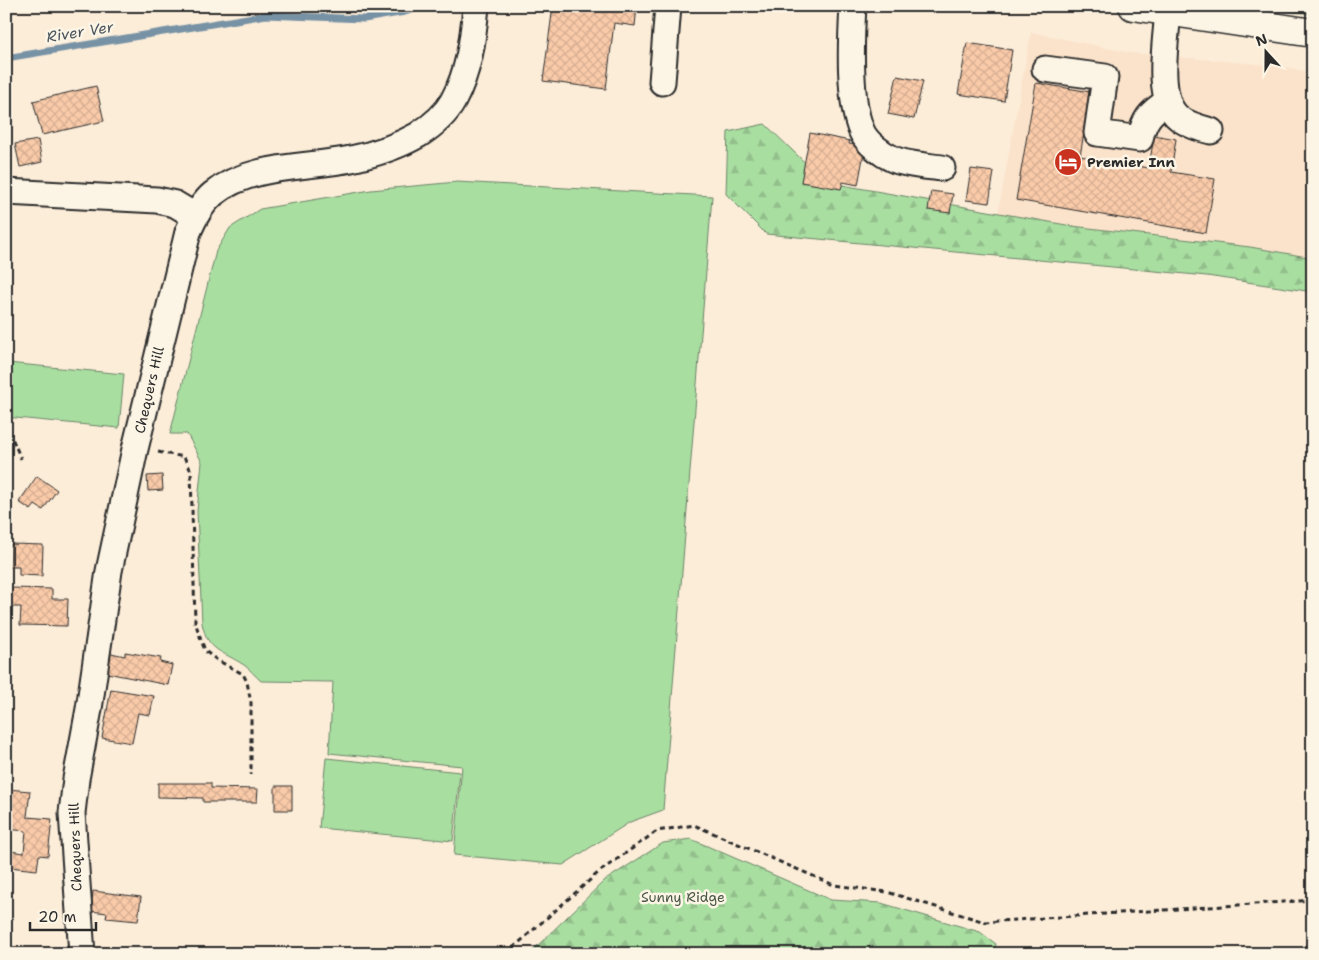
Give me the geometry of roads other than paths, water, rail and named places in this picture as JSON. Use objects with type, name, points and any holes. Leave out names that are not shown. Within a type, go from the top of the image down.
[{"type":"main road","points":[[1133,6],[1313,33]]},
{"type":"street","name":"Chequers Hill","points":[[82,954],[76,890],[73,805],[108,571],[135,449],[188,232],[195,216],[205,202],[225,186],[275,170],[350,160],[379,152],[404,143],[426,130],[442,117],[452,102],[461,82],[472,44],[476,6]]},
{"type":"street","points":[[662,82],[668,6]]},
{"type":"street","points":[[854,6],[852,75],[856,115],[862,134],[879,151],[894,160],[942,168]]},
{"type":"street","points":[[1168,12],[1164,57],[1166,102],[1177,117],[1191,125],[1211,131]]},
{"type":"street","points":[[1045,69],[1105,77],[1097,133],[1140,139],[1144,123],[1152,111],[1166,102]]},
{"type":"street","points":[[6,192],[157,200],[176,204],[195,216]]},
{"type":"waterway","name":"River Ver","points":[[6,58],[266,15],[364,19],[405,12],[425,6]]},
{"type":"place","name":"Premier Inn","points":[[1068,162]]},
{"type":"park label","name":"Sunny Ridge","points":[[683,897]]}]
